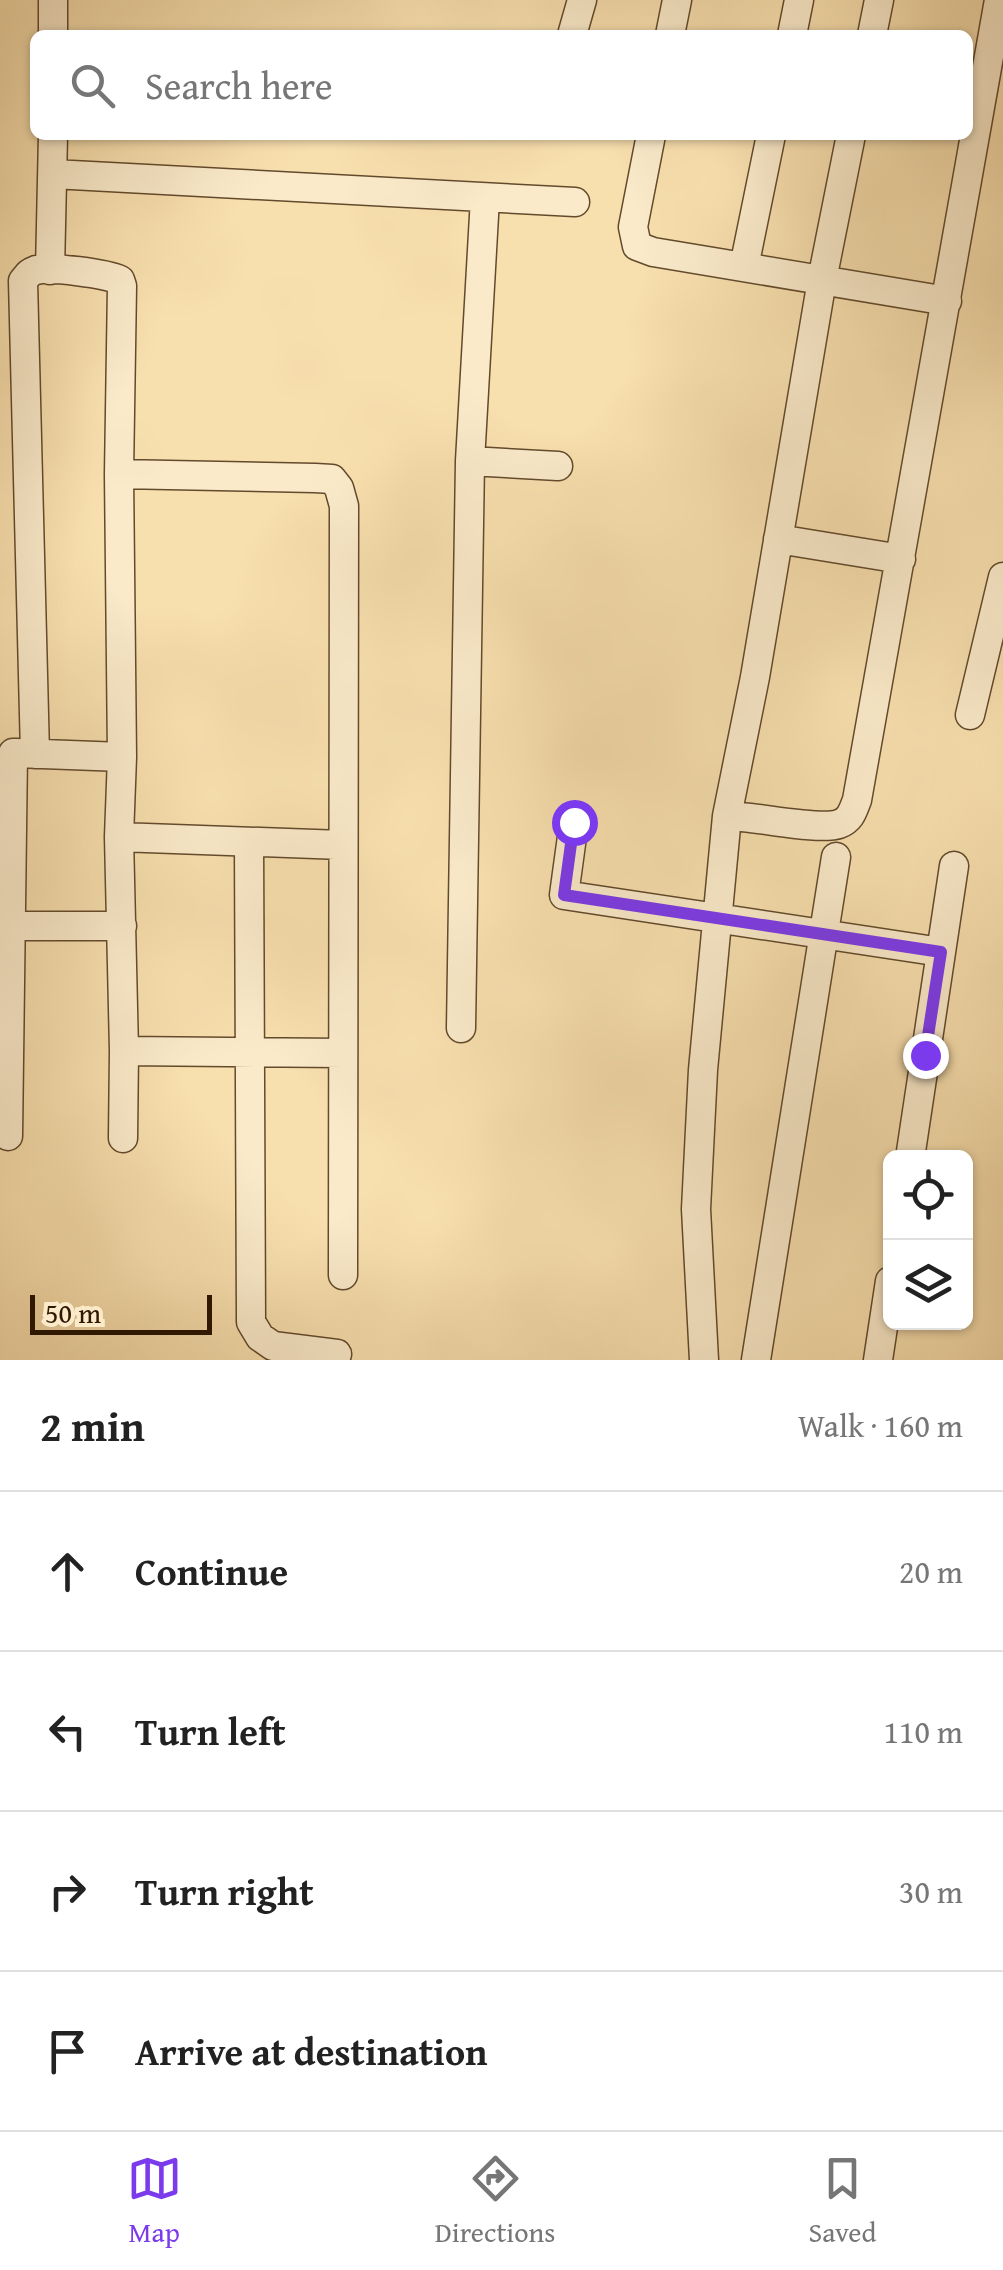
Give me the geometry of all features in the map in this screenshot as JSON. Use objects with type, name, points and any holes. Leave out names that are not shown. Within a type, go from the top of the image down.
[{"type":"street","points":[[53,0],[53,30]]},
{"type":"street","points":[[573,30],[582,0]]},
{"type":"street","points":[[671,30],[677,0]]},
{"type":"street","points":[[793,30],[799,0]]},
{"type":"street","points":[[873,30],[879,0]]},
{"type":"street","points":[[727,816],[822,826],[840,824],[851,816],[857,800],[999,0]]},
{"type":"street","points":[[50,270],[53,140]]},
{"type":"street","points":[[650,140],[634,228],[638,246],[654,252],[947,301]]},
{"type":"street","points":[[744,267],[770,140]]},
{"type":"street","points":[[704,1360],[696,1210],[703,1070],[727,816],[850,140]]},
{"type":"street","points":[[52,174],[575,202]]},
{"type":"street","points":[[461,1028],[470,461],[484,198]]},
{"type":"street","points":[[8,1136],[5,926],[16,753],[23,281],[30,273],[50,270],[110,276],[120,280],[122,286],[119,837],[124,1138]]},
{"type":"street","points":[[470,461],[558,466]]},
{"type":"street","points":[[119,474],[332,479],[340,488],[344,506],[343,1275]]},
{"type":"street","points":[[778,538],[901,559]]},
{"type":"street","points":[[970,715],[1003,577]]},
{"type":"street","points":[[16,753],[122,758]]},
{"type":"street","points":[[574,822],[564,895],[941,952]]},
{"type":"street","points":[[119,837],[342,844]]},
{"type":"street","points":[[249,842],[252,1322],[260,1337],[273,1346],[337,1354]]},
{"type":"street","points":[[756,1360],[836,857]]},
{"type":"street","points":[[911,1150],[954,866]]},
{"type":"street","points":[[5,926],[122,926]]},
{"type":"street","points":[[124,1051],[343,1052]]},
{"type":"street","points":[[878,1360],[883,1328]]},
{"type":"route","points":[[574,822],[564,895],[941,952],[925,1055]]}]
